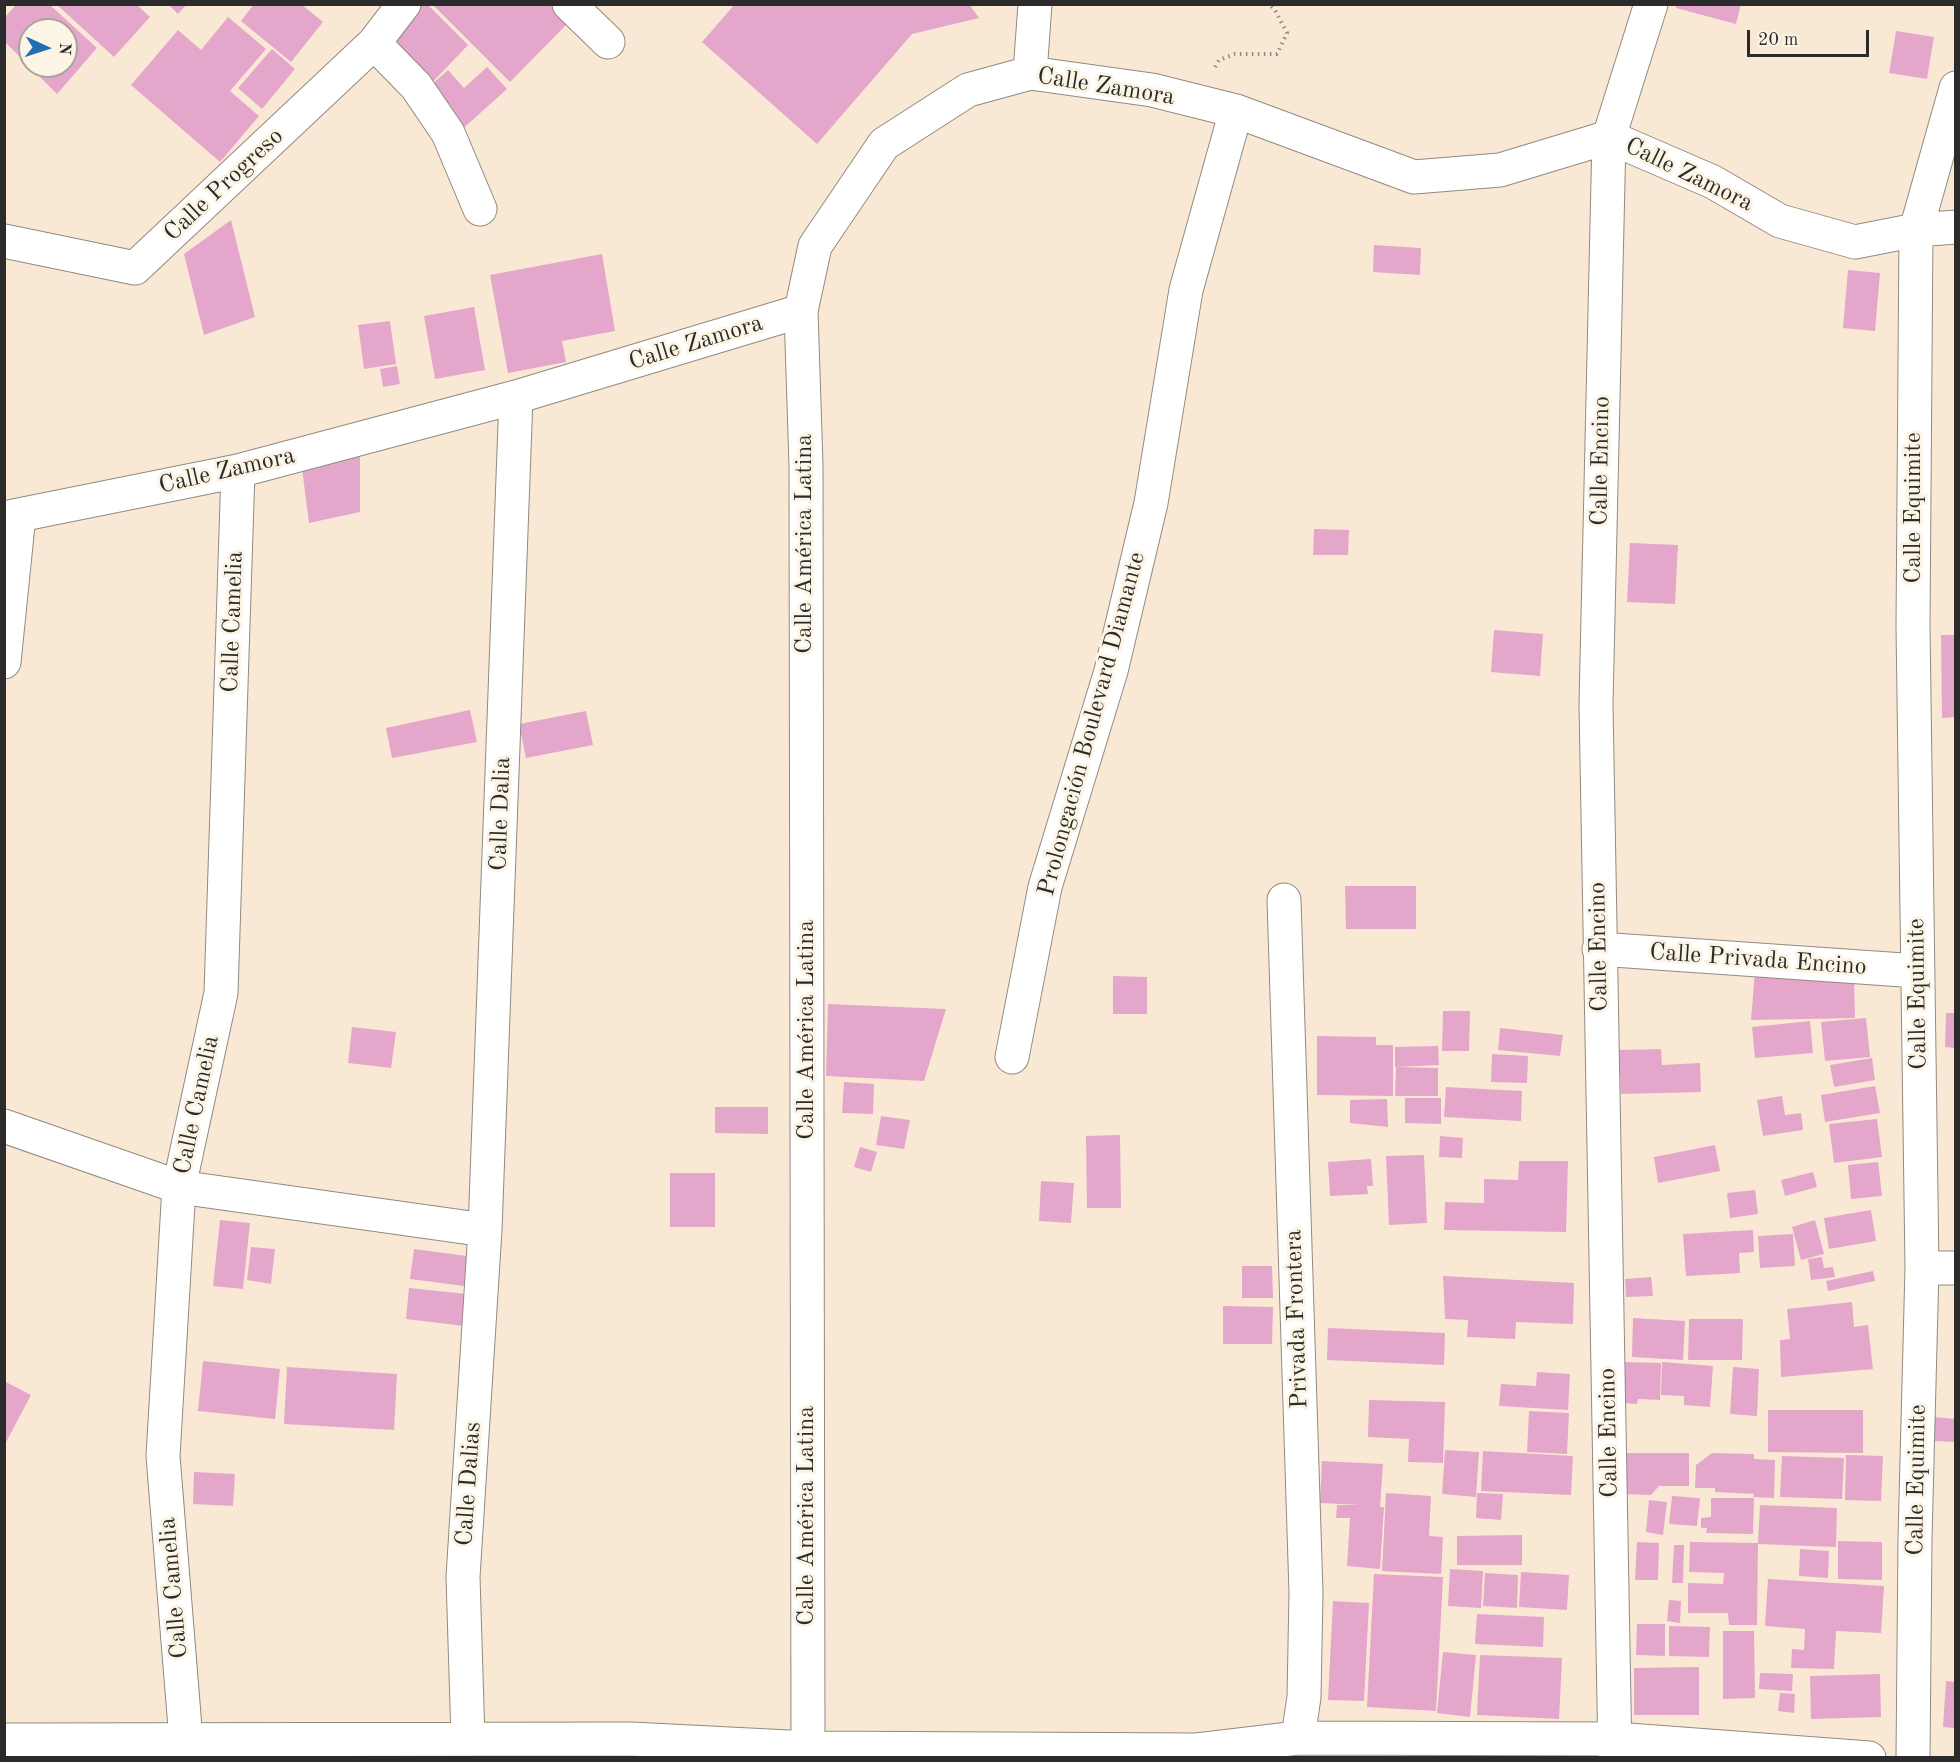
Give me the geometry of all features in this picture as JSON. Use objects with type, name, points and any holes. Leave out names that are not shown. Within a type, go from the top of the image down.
[{"type":"street","name":"Calle Progreso","points":[[4,241],[135,268],[374,43],[404,4]]},
{"type":"street","points":[[569,4],[608,42]]},
{"type":"street","points":[[1030,73],[1035,4]]},
{"type":"street","name":"Calle Encino","points":[[1615,1748],[1596,705],[1609,137],[1651,4]]},
{"type":"street","points":[[374,43],[416,86],[448,133],[480,209]]},
{"type":"street","name":"Calle Zamora","points":[[12,516],[238,471],[516,397],[801,311],[815,246],[884,144],[969,90],[1030,73],[1152,90],[1236,111],[1414,177],[1500,170],[1609,137],[1713,182],[1780,221],[1855,242],[1916,230],[1956,227]]},
{"type":"street","name":"Calle Equimite","points":[[1913,1758],[1915,1527],[1922,1268],[1913,626],[1916,230],[1956,88]]},
{"type":"street","name":"Prolongación Boulevard Diamante","points":[[1012,1057],[1045,887],[1111,671],[1151,503],[1186,290],[1236,111]]},
{"type":"street","name":"Calle América Latina","points":[[801,311],[806,465],[808,1748]]},
{"type":"street","name":"Calle Dalia","points":[[486,1230],[516,397]]},
{"type":"street","name":"Calle Camelia","points":[[186,1740],[163,1456],[179,1187],[221,993],[238,471]]},
{"type":"street","points":[[4,662],[12,516]]},
{"type":"street","name":"Privada Frontera","points":[[1284,900],[1306,1593],[1304,1697],[1298,1738]]},
{"type":"street","name":"Calle Privada Encino","points":[[1599,949],[1918,971]]},
{"type":"street","points":[[4,1126],[179,1187],[486,1230]]},
{"type":"street","name":"Calle Dalias","points":[[468,1739],[463,1577],[486,1230]]},
{"type":"street","points":[[1922,1268],[1956,1268]]},
{"type":"street","points":[[4,1740],[45,1749],[186,1740],[468,1739],[631,1748],[808,1748],[890,1753],[1195,1754],[1298,1738],[1869,1758]]},
{"type":"path","points":[[1193,102],[1219,60],[1235,54],[1277,54],[1287,33],[1275,10],[1269,4]]},
{"type":"building","points":[[17,4],[49,4],[64,18],[18,18],[18,55],[4,41],[4,18]]},
{"type":"building","points":[[56,4],[136,4],[150,17],[114,57],[78,24],[78,18],[71,18]]},
{"type":"building","points":[[168,4],[187,4],[178,14]]},
{"type":"building","points":[[254,4],[301,4],[323,22],[291,62],[241,21]]},
{"type":"building","points":[[414,4],[427,4],[468,45],[426,89],[378,42]]},
{"type":"building","points":[[432,4],[554,4],[570,21],[510,82]]},
{"type":"building","points":[[735,4],[969,4],[979,18],[912,34],[817,144],[702,42]]},
{"type":"building","points":[[1677,4],[1741,4],[1736,24],[1676,8]]},
{"type":"building","points":[[228,17],[266,49],[230,91],[259,116],[220,162],[131,85],[178,30],[201,50]]},
{"type":"building","points":[[78,31],[97,48],[78,70]]},
{"type":"building","points":[[1896,31],[1934,37],[1927,79],[1889,73]]},
{"type":"building","points":[[272,49],[295,69],[262,109],[238,88]]},
{"type":"building","points":[[487,67],[507,89],[458,133],[422,93],[448,70],[464,88]]},
{"type":"building","points":[[41,78],[71,78],[57,94]]},
{"type":"building","points":[[231,220],[255,317],[204,335],[184,254]]},
{"type":"building","points":[[1374,245],[1421,248],[1420,275],[1373,272]]},
{"type":"building","points":[[602,254],[615,331],[562,341],[566,362],[508,373],[490,275]]},
{"type":"building","points":[[1848,270],[1880,273],[1875,331],[1843,328]]},
{"type":"building","points":[[474,307],[485,370],[435,379],[424,316]]},
{"type":"building","points":[[390,321],[396,364],[364,369],[358,325]]},
{"type":"building","points":[[397,366],[400,384],[383,387],[380,369]]},
{"type":"building","points":[[360,447],[360,512],[309,523],[301,461]]},
{"type":"building","points":[[1314,529],[1349,530],[1348,555],[1313,555]]},
{"type":"building","points":[[1630,543],[1678,545],[1675,604],[1627,602]]},
{"type":"building","points":[[1494,630],[1543,634],[1540,676],[1491,672]]},
{"type":"building","points":[[1941,635],[1956,635],[1956,717],[1942,718]]},
{"type":"building","points":[[470,710],[477,742],[392,758],[386,728]]},
{"type":"building","points":[[586,711],[593,745],[526,758],[519,724]]},
{"type":"building","points":[[1345,886],[1416,886],[1416,929],[1346,929]]},
{"type":"building","points":[[1755,971],[1854,976],[1855,1018],[1751,1020]]},
{"type":"building","points":[[1113,976],[1147,977],[1147,1014],[1113,1014]]},
{"type":"building","points":[[828,1004],[946,1009],[924,1081],[826,1076]]},
{"type":"building","points":[[1443,1011],[1470,1011],[1469,1051],[1442,1051]]},
{"type":"building","points":[[1946,1013],[1956,1013],[1956,1048],[1945,1047]]},
{"type":"building","points":[[1866,1018],[1870,1057],[1825,1061],[1821,1022]]},
{"type":"building","points":[[1810,1021],[1813,1053],[1755,1058],[1752,1027]]},
{"type":"building","points":[[352,1027],[396,1032],[391,1068],[348,1063]]},
{"type":"building","points":[[1500,1028],[1563,1035],[1560,1056],[1498,1050]]},
{"type":"building","points":[[1317,1036],[1376,1037],[1376,1045],[1393,1045],[1393,1096],[1317,1095]]},
{"type":"building","points":[[1438,1046],[1439,1065],[1395,1067],[1395,1047]]},
{"type":"building","points":[[1661,1049],[1662,1065],[1700,1063],[1701,1092],[1621,1094],[1619,1050]]},
{"type":"building","points":[[1492,1054],[1528,1056],[1527,1083],[1491,1082]]},
{"type":"building","points":[[1872,1058],[1875,1080],[1834,1087],[1830,1065]]},
{"type":"building","points":[[1396,1067],[1438,1068],[1438,1096],[1395,1096]]},
{"type":"building","points":[[844,1082],[874,1084],[873,1114],[842,1113]]},
{"type":"building","points":[[1875,1086],[1880,1113],[1825,1122],[1821,1095]]},
{"type":"building","points":[[1446,1087],[1522,1091],[1521,1121],[1444,1117]]},
{"type":"building","points":[[1782,1096],[1785,1115],[1801,1113],[1803,1130],[1763,1136],[1757,1100]]},
{"type":"building","points":[[1405,1098],[1441,1098],[1441,1124],[1405,1123]]},
{"type":"building","points":[[1387,1099],[1388,1127],[1350,1123],[1350,1100]]},
{"type":"building","points":[[715,1107],[768,1107],[768,1134],[715,1133]]},
{"type":"building","points":[[881,1116],[910,1120],[904,1149],[876,1145]]},
{"type":"building","points":[[1877,1119],[1882,1157],[1834,1163],[1829,1124]]},
{"type":"building","points":[[1120,1135],[1121,1208],[1087,1208],[1086,1136]]},
{"type":"building","points":[[1440,1136],[1463,1138],[1462,1158],[1439,1157]]},
{"type":"building","points":[[1715,1145],[1720,1171],[1658,1183],[1654,1157]]},
{"type":"building","points":[[860,1147],[877,1152],[871,1172],[854,1167]]},
{"type":"building","points":[[1424,1155],[1427,1223],[1389,1225],[1386,1156]]},
{"type":"building","points":[[1371,1159],[1373,1186],[1367,1186],[1368,1194],[1330,1196],[1328,1162]]},
{"type":"building","points":[[1519,1161],[1568,1161],[1566,1232],[1444,1230],[1445,1202],[1484,1203],[1484,1179],[1518,1180]]},
{"type":"building","points":[[1878,1162],[1882,1196],[1851,1199],[1848,1165]]},
{"type":"building","points":[[1813,1172],[1817,1187],[1785,1196],[1781,1180]]},
{"type":"building","points":[[670,1173],[715,1173],[715,1227],[670,1227]]},
{"type":"building","points":[[1041,1181],[1074,1183],[1071,1223],[1039,1221]]},
{"type":"building","points":[[1755,1190],[1758,1214],[1730,1218],[1727,1193]]},
{"type":"building","points":[[1871,1210],[1876,1241],[1829,1249],[1824,1218]]},
{"type":"building","points":[[220,1220],[250,1223],[243,1289],[213,1286]]},
{"type":"building","points":[[1815,1220],[1824,1254],[1801,1260],[1792,1227]]},
{"type":"building","points":[[1753,1230],[1754,1252],[1739,1253],[1740,1273],[1686,1276],[1683,1234]]},
{"type":"building","points":[[1793,1234],[1795,1266],[1760,1268],[1758,1236]]},
{"type":"building","points":[[251,1247],[275,1249],[271,1284],[247,1280]]},
{"type":"building","points":[[414,1249],[467,1256],[464,1286],[410,1279]]},
{"type":"building","points":[[1822,1257],[1824,1268],[1833,1267],[1835,1277],[1811,1280],[1808,1259]]},
{"type":"building","points":[[1242,1266],[1272,1266],[1273,1298],[1242,1298]]},
{"type":"building","points":[[1873,1271],[1875,1281],[1828,1291],[1826,1281]]},
{"type":"building","points":[[1443,1276],[1574,1283],[1573,1324],[1516,1322],[1515,1339],[1467,1337],[1468,1320],[1445,1319]]},
{"type":"building","points":[[1651,1277],[1653,1296],[1626,1297],[1625,1279]]},
{"type":"building","points":[[409,1288],[467,1294],[464,1326],[406,1319]]},
{"type":"building","points":[[1852,1302],[1854,1327],[1868,1325],[1873,1369],[1781,1377],[1780,1340],[1790,1339],[1787,1309]]},
{"type":"building","points":[[1223,1306],[1273,1307],[1272,1344],[1223,1344]]},
{"type":"building","points":[[1633,1318],[1685,1321],[1683,1360],[1632,1357]]},
{"type":"building","points":[[1689,1319],[1743,1319],[1742,1360],[1688,1360]]},
{"type":"building","points":[[1328,1328],[1445,1333],[1444,1365],[1327,1360]]},
{"type":"building","points":[[203,1361],[280,1369],[275,1419],[198,1411]]},
{"type":"building","points":[[1625,1362],[1661,1363],[1660,1400],[1638,1399],[1637,1404],[1623,1403]]},
{"type":"building","points":[[1662,1362],[1713,1366],[1710,1407],[1684,1405],[1684,1396],[1661,1395]]},
{"type":"building","points":[[287,1367],[397,1374],[394,1430],[284,1424]]},
{"type":"building","points":[[1733,1367],[1759,1369],[1757,1416],[1730,1414]]},
{"type":"building","points":[[1537,1372],[1570,1374],[1568,1410],[1499,1406],[1501,1384],[1536,1386]]},
{"type":"building","points":[[4,1381],[31,1395],[4,1446]]},
{"type":"building","points":[[1369,1400],[1445,1402],[1443,1463],[1408,1462],[1409,1439],[1368,1437]]},
{"type":"building","points":[[1768,1410],[1863,1410],[1863,1453],[1768,1452]]},
{"type":"building","points":[[1529,1411],[1569,1413],[1567,1454],[1527,1452]]},
{"type":"building","points":[[1935,1417],[1956,1419],[1956,1442],[1934,1441]]},
{"type":"building","points":[[1445,1450],[1479,1452],[1476,1497],[1442,1494]]},
{"type":"building","points":[[1483,1451],[1573,1456],[1571,1495],[1481,1491]]},
{"type":"building","points":[[1623,1453],[1689,1453],[1689,1486],[1659,1486],[1651,1495],[1622,1494]]},
{"type":"building","points":[[1712,1453],[1754,1454],[1754,1459],[1775,1460],[1774,1498],[1753,1497],[1754,1494],[1715,1492],[1715,1488],[1695,1488],[1696,1465]]},
{"type":"building","points":[[1846,1455],[1883,1456],[1881,1501],[1845,1500]]},
{"type":"building","points":[[1782,1456],[1844,1458],[1842,1499],[1780,1497]]},
{"type":"building","points":[[1322,1461],[1383,1464],[1380,1507],[1384,1507],[1380,1569],[1347,1566],[1350,1518],[1336,1518],[1337,1505],[1361,1505],[1320,1503]]},
{"type":"building","points":[[194,1472],[235,1474],[233,1506],[193,1504]]},
{"type":"building","points":[[1386,1493],[1431,1496],[1429,1536],[1443,1537],[1441,1574],[1382,1571]]},
{"type":"building","points":[[1477,1493],[1503,1494],[1501,1520],[1476,1518]]},
{"type":"building","points":[[1672,1496],[1700,1498],[1697,1526],[1669,1524]]},
{"type":"building","points":[[1711,1498],[1754,1498],[1753,1534],[1706,1533],[1707,1528],[1701,1528],[1701,1518],[1711,1517]]},
{"type":"building","points":[[1649,1500],[1667,1502],[1663,1535],[1646,1532]]},
{"type":"building","points":[[1760,1505],[1837,1508],[1836,1547],[1758,1544]]},
{"type":"building","points":[[1522,1535],[1522,1565],[1457,1565],[1457,1536]]},
{"type":"building","points":[[1838,1541],[1882,1542],[1882,1580],[1838,1579]]},
{"type":"building","points":[[1637,1542],[1659,1543],[1658,1580],[1635,1580]]},
{"type":"building","points":[[1690,1542],[1758,1543],[1757,1625],[1729,1625],[1728,1613],[1688,1613],[1688,1583],[1723,1584],[1724,1573],[1689,1572]]},
{"type":"building","points":[[1674,1545],[1684,1545],[1683,1583],[1672,1583]]},
{"type":"building","points":[[1800,1549],[1829,1551],[1828,1578],[1799,1576]]},
{"type":"building","points":[[1450,1569],[1483,1571],[1481,1608],[1448,1606]]},
{"type":"building","points":[[1521,1572],[1569,1575],[1567,1610],[1519,1607]]},
{"type":"building","points":[[1485,1573],[1518,1575],[1517,1608],[1483,1606]]},
{"type":"building","points":[[1374,1574],[1443,1577],[1436,1711],[1367,1707]]},
{"type":"building","points":[[1768,1579],[1884,1586],[1881,1633],[1836,1631],[1834,1669],[1791,1668],[1792,1649],[1804,1650],[1805,1629],[1765,1626]]},
{"type":"building","points":[[1669,1600],[1681,1601],[1680,1623],[1667,1621]]},
{"type":"building","points":[[1333,1601],[1369,1603],[1364,1701],[1328,1700]]},
{"type":"building","points":[[1477,1614],[1544,1617],[1543,1647],[1475,1644]]},
{"type":"building","points":[[1637,1624],[1665,1624],[1665,1656],[1636,1655]]},
{"type":"building","points":[[1669,1626],[1710,1627],[1709,1657],[1669,1656]]},
{"type":"building","points":[[1723,1631],[1754,1631],[1755,1698],[1723,1699]]},
{"type":"building","points":[[1443,1652],[1476,1655],[1470,1717],[1437,1713]]},
{"type":"building","points":[[1480,1655],[1562,1658],[1559,1719],[1477,1715]]},
{"type":"building","points":[[1699,1667],[1699,1715],[1634,1715],[1634,1668]]},
{"type":"building","points":[[1760,1673],[1793,1674],[1792,1691],[1759,1689]]},
{"type":"building","points":[[1880,1674],[1881,1717],[1811,1719],[1810,1676]]},
{"type":"building","points":[[1946,1681],[1956,1682],[1956,1728],[1943,1727]]},
{"type":"building","points":[[1780,1693],[1795,1694],[1794,1713],[1778,1711]]}]
